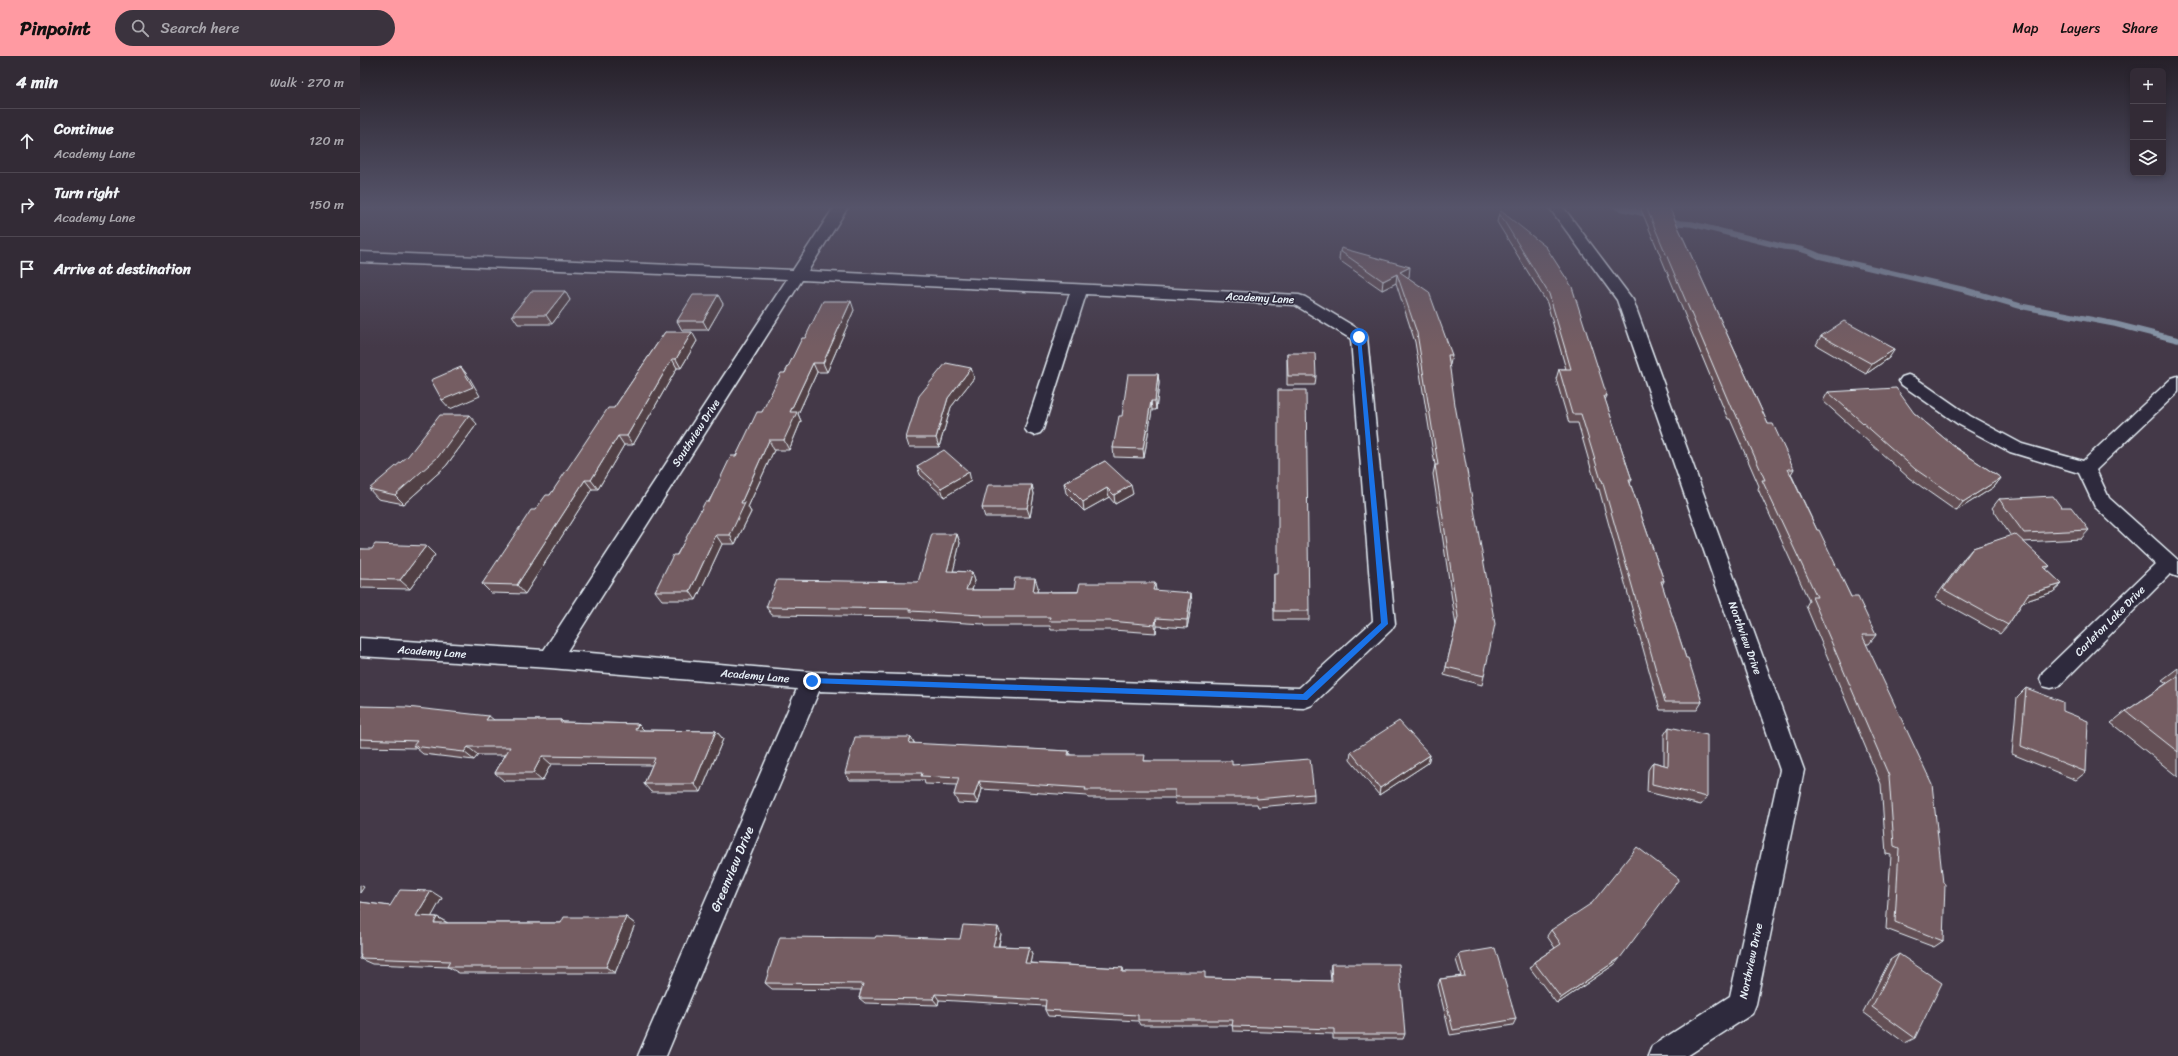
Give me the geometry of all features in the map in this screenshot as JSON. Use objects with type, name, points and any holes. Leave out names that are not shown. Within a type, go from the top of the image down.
[{"type":"street","name":"Southview Drive","points":[[550,659],[811,254]]},
{"type":"street","name":"Northview Drive","points":[[1591,254],[1625,300],[1792,770],[1742,1004],[1662,1056]]},
{"type":"street","name":"Academy Lane","points":[[360,257],[798,275],[1299,300],[1359,337],[1384,624],[1304,698],[812,681],[550,659],[360,647]]},
{"type":"street","points":[[1034,429],[1079,290]]},
{"type":"street","points":[[1908,381],[1964,420],[2016,448],[2086,469],[2178,382]]},
{"type":"street","name":"Carleton Lake Drive","points":[[2051,679],[2173,566],[2102,502],[2086,469]]},
{"type":"street","name":"Greenview Drive","points":[[652,1056],[812,681]]},
{"type":"building","points":[[1344,254],[1362,254],[1410,267],[1400,272],[1429,292],[1452,355],[1448,355],[1455,405],[1495,624],[1484,676],[1446,667],[1458,617],[1435,465],[1438,465],[1417,333],[1397,274],[1383,281]]},
{"type":"building","points":[[1524,254],[1550,254],[1572,287],[1607,396],[1604,396],[1632,480],[1629,480],[1664,581],[1661,581],[1702,702],[1665,702],[1602,480],[1581,414],[1572,414],[1559,369],[1571,369],[1549,294]]},
{"type":"building","points":[[1666,254],[1690,254],[1768,424],[1773,424],[1794,469],[1788,469],[1817,530],[1819,530],[1851,597],[1858,597],[1876,635],[1862,635],[1932,784],[1943,883],[1945,884],[1943,941],[1895,922],[1899,848],[1894,846],[1889,776],[1812,597],[1817,597],[1762,480],[1765,480],[1734,410],[1732,410]]},
{"type":"building","points":[[531,291],[565,291],[546,315],[512,315]]},
{"type":"building","points":[[693,295],[718,295],[703,321],[677,321]]},
{"type":"building","points":[[823,301],[851,301],[823,363],[813,363],[790,412],[797,412],[784,440],[769,440],[741,503],[745,503],[730,535],[716,535],[690,591],[655,591],[673,555],[677,555],[705,502],[709,502],[731,456],[736,456],[757,412],[762,412],[781,373],[785,373],[802,338],[805,338]]},
{"type":"building","points":[[1844,321],[1895,349],[1872,364],[1821,336]]},
{"type":"building","points":[[665,332],[692,332],[676,359],[672,359],[627,436],[618,436],[591,480],[585,480],[517,585],[482,584],[531,510],[535,510],[546,495],[550,495],[608,408],[614,408]]},
{"type":"building","points":[[1287,353],[1315,353],[1316,376],[1288,376]]},
{"type":"building","points":[[946,363],[971,368],[948,398],[936,438],[906,438],[919,396]]},
{"type":"building","points":[[461,367],[473,387],[442,400],[431,380]]},
{"type":"building","points":[[1128,374],[1158,374],[1155,401],[1151,401],[1143,449],[1113,448],[1119,416],[1122,416]]},
{"type":"building","points":[[1896,388],[1914,413],[1956,448],[2001,478],[1963,502],[1915,469],[1828,392]]},
{"type":"building","points":[[1278,390],[1306,390],[1309,611],[1274,611],[1274,574],[1278,574]]},
{"type":"building","points":[[440,415],[469,415],[438,457],[395,495],[369,489],[408,456]]},
{"type":"building","points":[[944,450],[969,472],[941,488],[917,466]]},
{"type":"building","points":[[1105,461],[1131,485],[1114,495],[1107,488],[1083,502],[1064,483]]},
{"type":"building","points":[[988,485],[1032,485],[1027,508],[982,508]]},
{"type":"building","points":[[2053,496],[2061,507],[2071,507],[2089,530],[2024,533],[1999,499]]},
{"type":"building","points":[[932,534],[957,534],[947,571],[972,572],[966,590],[1013,590],[1015,578],[1035,578],[1033,592],[1078,592],[1080,583],[1155,583],[1153,590],[1191,593],[1187,620],[1156,618],[1155,625],[1110,621],[1049,621],[1050,617],[982,617],[982,615],[910,611],[911,609],[766,607],[777,580],[918,582]]},
{"type":"building","points":[[2015,534],[2050,566],[2044,567],[2062,584],[2028,594],[2008,625],[1943,589],[1973,548]]},
{"type":"building","points":[[375,544],[426,546],[400,580],[360,579],[360,549],[372,549]]},
{"type":"building","points":[[2178,676],[2178,752],[2126,711]]},
{"type":"building","points":[[2026,688],[2063,702],[2063,711],[2088,721],[2086,772],[2021,746]]},
{"type":"building","points":[[360,706],[407,707],[489,716],[486,720],[561,720],[560,722],[638,724],[635,730],[716,731],[694,784],[644,784],[655,758],[542,756],[533,773],[495,773],[510,747],[468,747],[464,752],[413,746],[417,741],[360,739]]},
{"type":"building","points":[[1399,721],[1430,755],[1380,788],[1351,752]]},
{"type":"building","points":[[1669,727],[1707,735],[1707,797],[1652,784],[1653,762],[1668,766]]},
{"type":"building","points":[[855,737],[911,737],[909,743],[1069,751],[1068,755],[1145,755],[1144,761],[1232,761],[1232,765],[1310,759],[1314,794],[1257,799],[1257,797],[1175,797],[1175,790],[1085,790],[1086,788],[979,781],[974,796],[954,795],[959,778],[921,776],[922,773],[845,773]]},
{"type":"building","points":[[1637,847],[1679,879],[1620,958],[1561,998],[1534,962],[1561,944],[1551,930],[1592,903]]},
{"type":"building","points":[[400,890],[431,891],[416,916],[437,917],[434,923],[561,923],[564,917],[626,917],[606,967],[447,967],[450,961],[360,958],[360,902],[390,906]]},
{"type":"building","points":[[963,925],[998,927],[993,946],[1029,947],[1025,963],[1123,968],[1122,972],[1205,972],[1205,978],[1332,981],[1331,964],[1399,964],[1405,1034],[1334,1034],[1334,1029],[1232,1026],[1233,1020],[1138,1020],[1138,1015],[1045,1010],[1046,1000],[935,994],[933,999],[859,998],[863,984],[765,983],[780,937],[875,938],[876,936],[960,939]]},
{"type":"building","points":[[1495,948],[1516,1019],[1453,1030],[1440,979],[1465,976],[1459,954]]},
{"type":"building","points":[[1899,954],[1942,983],[1915,1038],[1872,1007]]},
{"type":"waterway","points":[[1814,254],[1965,290],[2020,306],[2115,324],[2178,340]]},
{"type":"route","points":[[812,681],[1304,698],[1384,624],[1359,337]]}]
